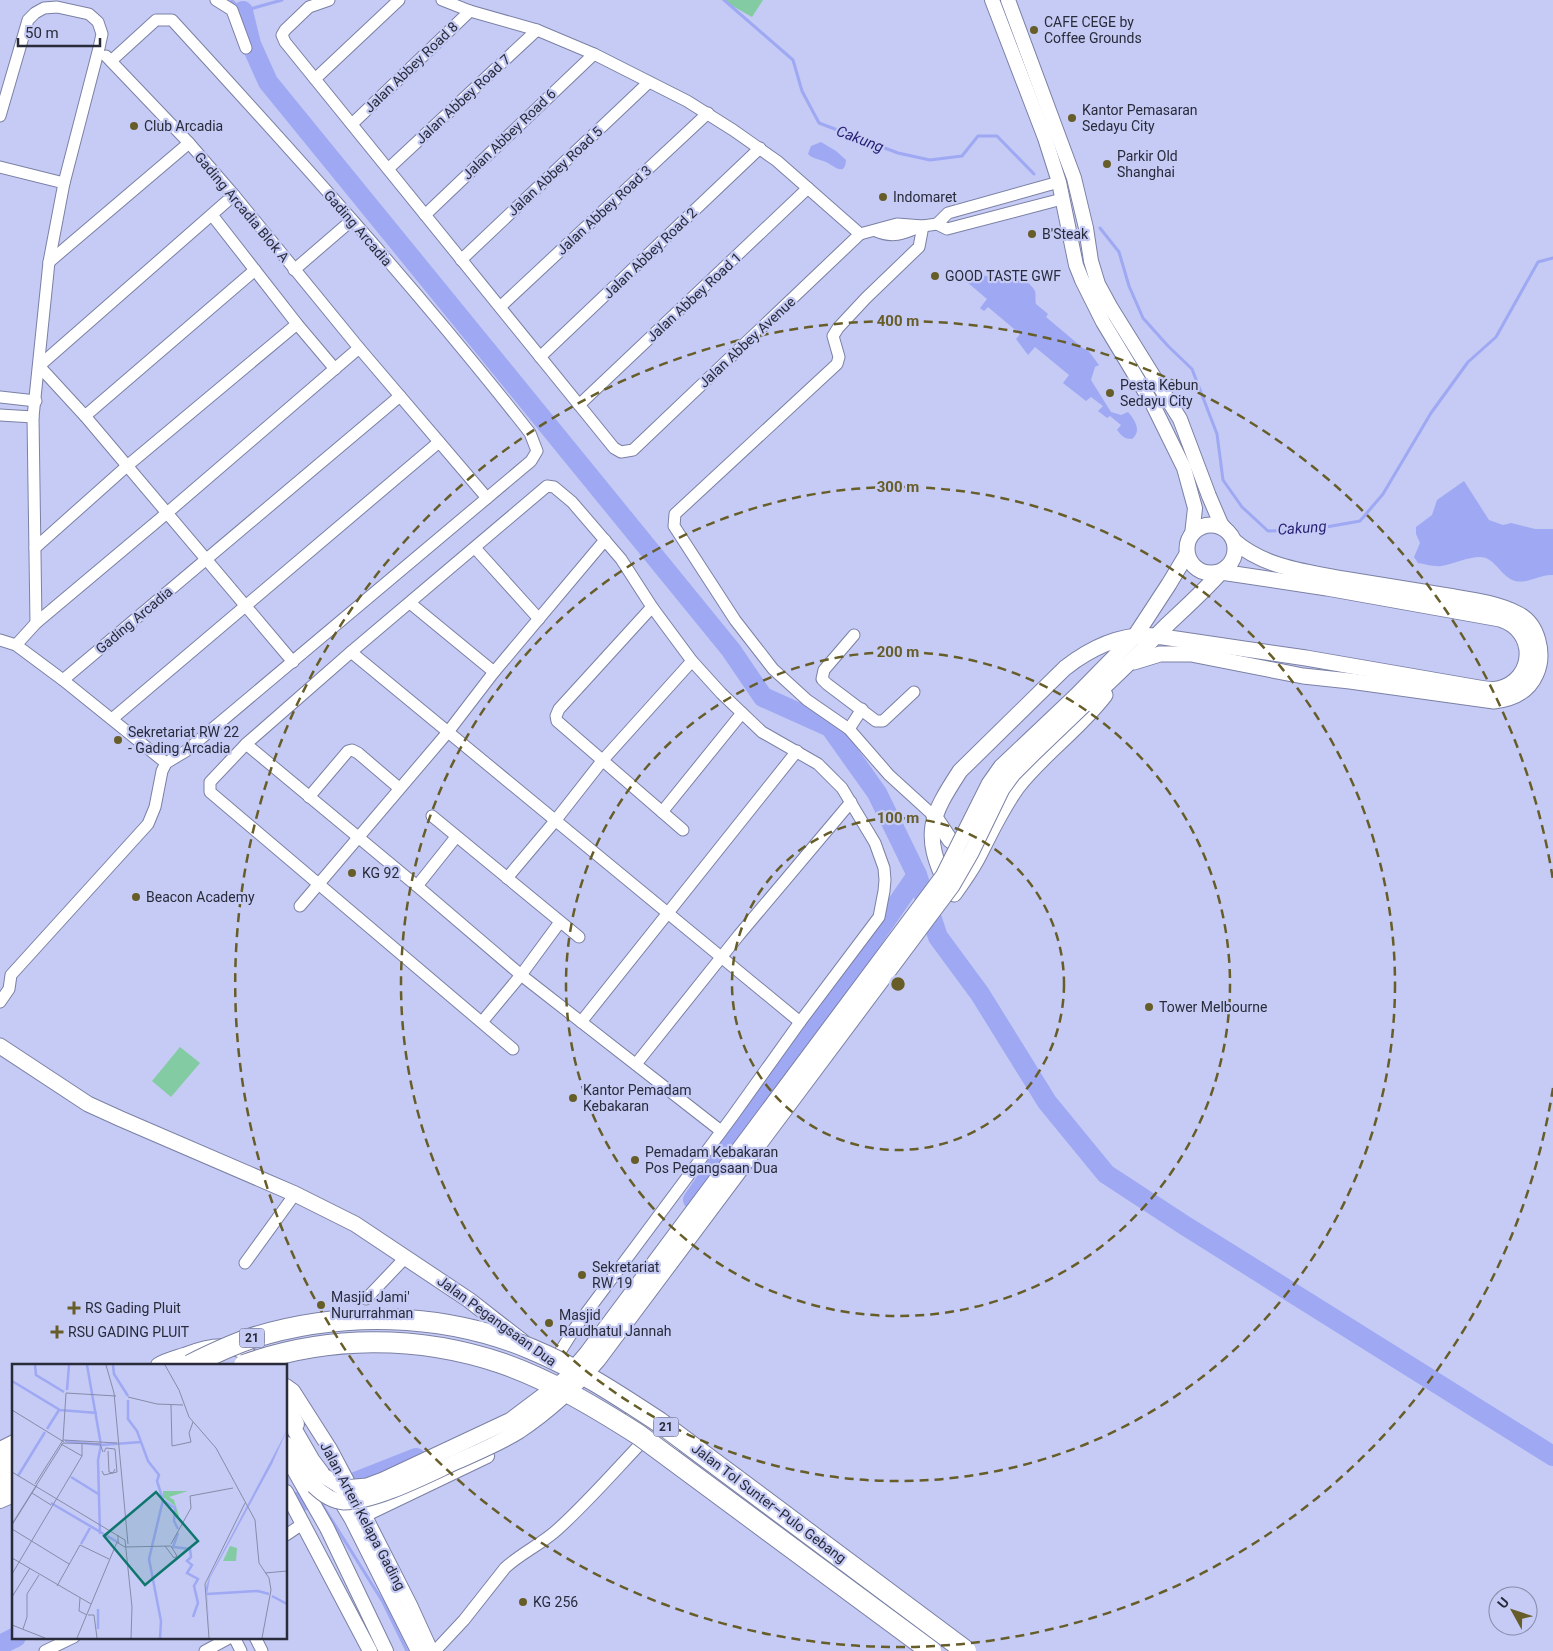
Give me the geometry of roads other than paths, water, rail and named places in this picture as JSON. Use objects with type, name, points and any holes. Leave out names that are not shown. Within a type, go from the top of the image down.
[{"type":"highway","name":"Jalan Tol Sunter–Pulo Gebang","points":[[192,1364],[231,1346],[263,1335],[294,1327],[342,1320],[405,1320],[446,1325],[485,1333],[510,1341],[578,1372],[659,1422],[966,1651]]},
{"type":"highway","name":"Jalan Tol Sunter–Pulo Gebang","points":[[252,1363],[275,1355],[323,1346],[349,1343],[401,1342],[427,1345],[480,1356],[524,1372],[591,1406],[639,1435],[931,1651]]},
{"type":"highway","points":[[0,1464],[12,1458]]},
{"type":"highway","points":[[0,1487],[12,1481]]},
{"type":"main road","points":[[952,897],[944,881],[932,843],[934,816],[960,771],[1066,668],[1082,655],[1098,646],[1116,639],[1135,636],[1156,636],[1497,690],[1514,682],[1521,676],[1526,667],[1527,647],[1520,630],[1500,619],[1327,588],[1220,572],[1206,573],[1199,571],[1193,566],[1187,554],[1187,547],[1192,534],[1196,530],[1209,525],[1222,528],[1254,556],[1284,568],[1500,606],[1523,617],[1533,629],[1540,645],[1540,662],[1537,673],[1530,684],[1520,694],[1500,701],[1307,676],[1180,653],[1150,656],[1129,664]]},
{"type":"main road","points":[[288,1418],[312,1460],[324,1476],[338,1486],[348,1488],[367,1486],[511,1420],[564,1380],[588,1353],[942,876],[1001,767],[1079,701],[1114,678],[1220,572],[1227,568],[1234,558],[1235,552],[1230,536]]},
{"type":"main road","points":[[288,1447],[320,1492],[341,1502],[365,1500],[429,1474],[512,1435],[540,1416],[575,1387],[598,1360],[952,886],[971,853],[1002,789],[1013,774],[1033,754],[1135,636],[1187,554]]},
{"type":"main road","points":[[1307,676],[1310,659]]},
{"type":"main road","points":[[587,1384],[952,897],[971,870],[1005,804],[1045,757],[1091,713],[1106,694],[1114,678]]},
{"type":"main road","points":[[934,816],[945,835],[965,852],[970,854],[984,846]]},
{"type":"main road","name":"Jalan Pegangsaan Dua","points":[[0,1046],[88,1104],[295,1194],[354,1224],[469,1300],[514,1336],[653,1430],[962,1651]]},
{"type":"main road","points":[[192,1364],[208,1357],[223,1354],[238,1356],[252,1363]]},
{"type":"street","points":[[216,0],[232,10],[246,48]]},
{"type":"street","points":[[329,0],[309,7],[285,30],[282,35],[285,42],[579,405]]},
{"type":"street","points":[[315,79],[399,0]]},
{"type":"street","points":[[442,0],[470,11],[537,30],[594,54],[687,101],[708,113],[777,161],[860,234],[896,224],[923,226],[937,224],[948,229],[1078,195]]},
{"type":"street","points":[[992,0],[1045,138],[1059,182],[1076,265],[1082,280],[1103,322],[1153,405],[1184,468],[1195,508],[1192,534]]},
{"type":"street","points":[[1008,0],[1074,178],[1086,228],[1091,261],[1098,284],[1180,419],[1207,490],[1222,524],[1230,536]]},
{"type":"street","points":[[0,116],[28,20],[35,13],[44,8],[57,7],[89,14],[98,22],[102,34],[64,183],[50,262],[33,417],[36,623]]},
{"type":"street","name":"Jalan Abbey Road 8","points":[[352,124],[470,11]]},
{"type":"street","name":"Gading Arcadia","points":[[111,61],[156,20],[172,20],[352,220],[492,385],[530,433],[537,451],[531,461],[293,662],[186,751],[166,764]]},
{"type":"street","name":"Jalan Abbey Road 7","points":[[388,169],[537,30]]},
{"type":"street","name":"Gading Arcadia Blok A","points":[[99,48],[234,195],[359,348]]},
{"type":"street","name":"Jalan Abbey Road 6","points":[[425,215],[594,54]]},
{"type":"street","name":"Jalan Abbey Road 5","points":[[461,260],[649,82]]},
{"type":"street","name":"Jalan Abbey Road 3","points":[[500,307],[708,113]]},
{"type":"street","points":[[50,262],[188,143]]},
{"type":"street","name":"Jalan Abbey Road 2","points":[[540,357],[760,148]]},
{"type":"street","points":[[0,167],[64,183]]},
{"type":"street","points":[[937,224],[948,213],[1074,178]]},
{"type":"street","name":"Jalan Abbey Road 1","points":[[579,405],[808,188]]},
{"type":"street","points":[[39,366],[234,195]]},
{"type":"street","points":[[212,215],[297,324],[335,369]]},
{"type":"street","points":[[294,270],[352,220]]},
{"type":"street","points":[[923,226],[919,247],[866,298],[833,336],[839,357],[837,364],[675,514],[674,526],[735,620],[773,669],[807,700],[849,729],[889,775],[934,816]]},
{"type":"street","name":"Jalan Abbey Avenue","points":[[579,405],[614,448],[621,452],[633,450],[860,234]]},
{"type":"street","points":[[86,416],[256,270]]},
{"type":"street","points":[[35,548],[127,466],[297,324]]},
{"type":"street","points":[[16,645],[36,623],[359,348],[486,498]]},
{"type":"street","points":[[39,366],[86,416],[293,662]]},
{"type":"street","name":"Gading Arcadia","points":[[63,680],[400,396]]},
{"type":"street","points":[[0,397],[36,400]]},
{"type":"street","points":[[0,415],[33,417]]},
{"type":"street","points":[[112,719],[439,442]]},
{"type":"street","points":[[513,1049],[210,792],[210,782],[246,744],[351,652],[547,486],[554,487],[572,502],[621,559],[692,661],[721,693],[762,732],[818,764],[828,773],[851,802],[875,844],[884,868],[884,891],[879,917],[576,1328],[559,1366]]},
{"type":"street","points":[[300,906],[448,732],[494,672],[605,540]]},
{"type":"street","points":[[475,548],[539,619]]},
{"type":"street","points":[[410,602],[494,672]]},
{"type":"street","points":[[652,606],[565,703],[556,716],[557,721],[683,830]]},
{"type":"street","points":[[854,636],[824,670],[822,679],[827,684],[876,721],[883,721],[914,692]]},
{"type":"street","points":[[0,640],[16,645],[63,680],[166,764],[159,780],[155,807],[148,824],[6,976],[9,989],[0,1002]]},
{"type":"street","points":[[351,652],[800,1022]]},
{"type":"street","points":[[508,878],[556,821],[602,761],[692,661]]},
{"type":"street","points":[[849,729],[862,709]]},
{"type":"street","points":[[662,812],[742,713]]},
{"type":"street","points":[[246,744],[521,975],[722,1130]]},
{"type":"street","points":[[309,797],[348,751],[352,750],[399,788]]},
{"type":"street","points":[[581,1022],[797,751]]},
{"type":"street","points":[[636,1064],[739,935],[851,802]]},
{"type":"street","points":[[432,816],[579,937]]},
{"type":"street","points":[[417,886],[456,837]]},
{"type":"street","points":[[482,1022],[521,975],[560,922]]},
{"type":"street","points":[[246,1263],[295,1194]]},
{"type":"street","points":[[366,1299],[405,1258]]},
{"type":"street","points":[[161,1364],[203,1348],[214,1346],[228,1346],[244,1351],[252,1363]]},
{"type":"street","points":[[359,1515],[500,1450],[542,1423],[587,1384]]},
{"type":"street","name":"Jalan Arteri Kelapa Gading","points":[[288,1387],[293,1391],[330,1449],[347,1481],[359,1515],[418,1651]]},
{"type":"street","name":"Jalan Arteri Kelapa Gading","points":[[288,1406],[320,1465],[359,1515],[410,1605],[431,1651]]},
{"type":"street","points":[[435,1651],[464,1620],[505,1568],[557,1530],[653,1430]]},
{"type":"street","points":[[0,1449],[12,1443]]},
{"type":"street","points":[[288,1460],[320,1516],[386,1651]]},
{"type":"street","points":[[288,1494],[370,1651]]},
{"type":"street","points":[[0,1501],[12,1496]]},
{"type":"street","points":[[288,1532],[302,1520]]},
{"type":"street","points":[[45,1651],[72,1638]]},
{"type":"street","points":[[205,1651],[231,1638]]},
{"type":"street","points":[[234,1638],[241,1651]]},
{"type":"street","points":[[256,1638],[262,1651]]},
{"type":"water","points":[[821,142],[846,160],[843,168],[838,169],[808,154],[811,146]]},
{"type":"water","points":[[1007,273],[1030,284],[1035,291],[1036,304],[1048,314],[1046,317],[1084,349],[1087,349],[1099,365],[1095,367],[1091,380],[1111,412],[1121,415],[1128,412],[1135,422],[1137,433],[1132,439],[1123,437],[1117,430],[1121,425],[1110,416],[1107,418],[1098,411],[1103,406],[1091,397],[1086,401],[1063,383],[1069,375],[1035,347],[1028,355],[1016,339],[1020,334],[988,307],[984,311],[980,308],[987,299],[967,282],[973,280],[978,274],[990,277]]},
{"type":"water","points":[[1464,481],[1489,520],[1503,525],[1511,523],[1535,529],[1553,529],[1553,575],[1520,582],[1515,581],[1506,576],[1490,560],[1480,557],[1441,566],[1418,563],[1414,557],[1420,543],[1416,534],[1416,527],[1432,515],[1437,500]]},
{"type":"waterway","name":"Cakung","points":[[231,0],[243,11],[282,0]]},
{"type":"waterway","name":"Cakung","points":[[724,0],[793,60],[802,91],[819,123],[898,153],[930,160],[962,156],[978,136],[997,136],[1034,174]]},
{"type":"waterway","points":[[243,11],[251,44],[268,82],[731,650],[763,697],[830,727],[877,793],[917,875],[938,937],[980,994],[1047,1102],[1106,1174],[1184,1225],[1553,1456]]},
{"type":"waterway","name":"Cakung","points":[[1100,228],[1119,252],[1129,286],[1143,318],[1192,369],[1217,434],[1223,480],[1242,507],[1268,531],[1315,529],[1360,521],[1383,494],[1431,413],[1468,362],[1496,337],[1538,262],[1553,258]]},
{"type":"waterway","points":[[693,1200],[917,875]]},
{"type":"waterway","points":[[288,1504],[317,1497],[416,1458]]},
{"type":"waterway","points":[[318,1498],[383,1602],[407,1651]]},
{"type":"waterway","points":[[0,1645],[14,1638]]},
{"type":"place","name":"CAFE CEGE by Coffee Grounds","points":[[1034,30]]},
{"type":"place","name":"Kantor Pemasaran Sedayu City","points":[[1072,118]]},
{"type":"place","name":"Club Arcadia","points":[[134,126]]},
{"type":"place","name":"Parkir Old Shanghai","points":[[1107,164]]},
{"type":"place","name":"Indomaret","points":[[883,197]]},
{"type":"place","name":"B'Steak","points":[[1032,234]]},
{"type":"place","name":"GOOD TASTE GWF","points":[[935,276]]},
{"type":"place","name":"Pesta Kebun Sedayu City","points":[[1110,393]]},
{"type":"place","name":"Sekretariat RW 22 - Gading Arcadia","points":[[118,740]]},
{"type":"place","name":"KG 92","points":[[352,873]]},
{"type":"place","name":"Beacon Academy","points":[[136,897]]},
{"type":"place","name":"Tower Melbourne","points":[[1149,1007]]},
{"type":"place","name":"Kantor Pemadam Kebakaran","points":[[573,1098]]},
{"type":"place","name":"Pemadam Kebakaran Pos Pegangsaan Dua","points":[[635,1160]]},
{"type":"place","name":"Sekretariat RW 19","points":[[582,1275]]},
{"type":"place","name":"Masjid Jami' Nururrahman","points":[[321,1305]]},
{"type":"place","name":"RS Gading Pluit","points":[[74,1308]]},
{"type":"place","name":"Masjid Raudhatul Jannah","points":[[549,1323]]},
{"type":"place","name":"RSU GADING PLUIT","points":[[57,1332]]},
{"type":"place","name":"KG 256","points":[[523,1602]]}]
